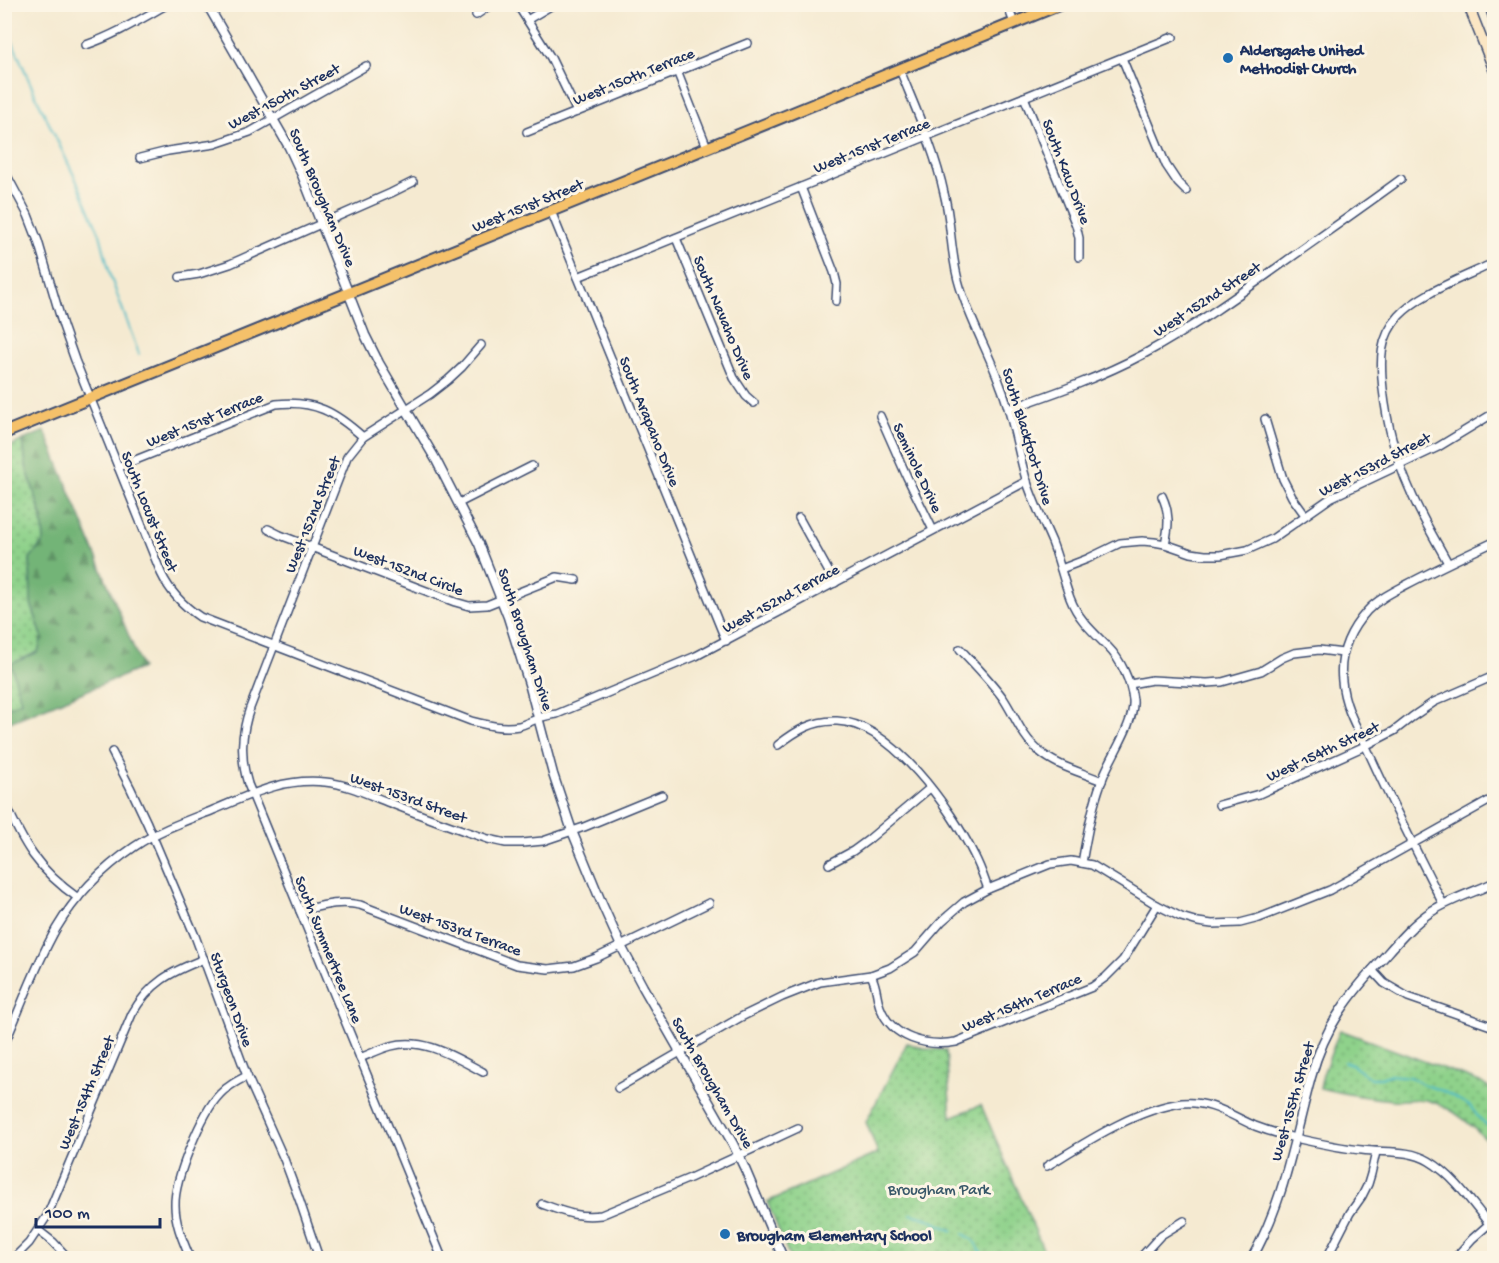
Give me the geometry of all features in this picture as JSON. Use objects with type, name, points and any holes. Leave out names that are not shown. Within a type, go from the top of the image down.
[{"type":"main road","name":"West 151st Street","points":[[4,434],[1061,4]]},
{"type":"main road","points":[[1468,4],[1492,57],[1494,70]]},
{"type":"main road","points":[[1489,4],[1494,18]]},
{"type":"street","points":[[86,45],[168,4]]},
{"type":"street","name":"South Brougham Drive","points":[[207,4],[274,119],[302,175],[365,335],[431,451],[479,544],[501,599],[523,666],[553,774],[572,831],[602,904],[648,996],[739,1155],[783,1258]]},
{"type":"street","points":[[476,15],[492,4]]},
{"type":"street","points":[[517,4],[551,58],[577,112]]},
{"type":"street","points":[[527,20],[554,4]]},
{"type":"street","points":[[1007,4],[1014,23]]},
{"type":"street","name":"West 151st Terrace","points":[[578,277],[1173,37]]},
{"type":"street","name":"West 150th Terrace","points":[[528,132],[748,43]]},
{"type":"street","points":[[1122,58],[1166,165],[1186,191]]},
{"type":"street","name":"West 150th Street","points":[[140,158],[215,144],[250,132],[366,66]]},
{"type":"street","name":"South Blackfoot Drive","points":[[900,70],[938,168],[945,195],[953,259],[959,284],[1009,409],[1035,507],[1053,544],[1077,612],[1097,638],[1110,648],[1130,684],[1133,702],[1130,719],[1102,781],[1089,823],[1082,863]]},
{"type":"street","points":[[677,71],[707,147]]},
{"type":"street","name":"South Kaw Drive","points":[[1024,97],[1076,225],[1079,257]]},
{"type":"street","name":"South Locust Street","points":[[4,170],[39,241],[63,326],[90,399],[161,573],[174,595],[200,617],[471,721],[501,727],[520,726],[537,719]]},
{"type":"street","name":"West 152nd Street","points":[[1009,409],[1113,369],[1189,328],[1401,179]]},
{"type":"street","points":[[180,277],[219,268],[321,225],[413,182]]},
{"type":"street","points":[[801,187],[834,272],[837,284],[836,301]]},
{"type":"street","name":"South Arapaho Drive","points":[[551,211],[726,641]]},
{"type":"street","name":"South Navaho Drive","points":[[676,237],[734,378],[746,396],[754,403]]},
{"type":"street","points":[[1448,563],[1410,492],[1391,438],[1386,413],[1381,357],[1390,327],[1400,315],[1421,299],[1486,266]]},
{"type":"street","name":"West 152nd Street","points":[[274,645],[347,457],[363,437],[448,380],[481,345]]},
{"type":"street","name":"West 151st Terrace","points":[[118,467],[276,404],[302,403],[325,409],[347,422],[363,437]]},
{"type":"street","name":"West 153rd Street","points":[[1061,569],[1120,543],[1165,544],[1204,555],[1247,550],[1272,539],[1342,492],[1438,447],[1494,413]]},
{"type":"street","name":"Seminole Drive","points":[[880,416],[933,530]]},
{"type":"street","points":[[1265,419],[1283,479],[1305,515]]},
{"type":"street","points":[[459,503],[532,466]]},
{"type":"street","name":"West 152nd Terrace","points":[[537,719],[556,714],[696,656],[1027,481]]},
{"type":"street","points":[[1161,496],[1169,527],[1165,544]]},
{"type":"street","points":[[799,518],[835,583]]},
{"type":"street","name":"West 152nd Circle","points":[[268,529],[469,606],[487,605],[557,577],[576,580]]},
{"type":"street","points":[[1443,904],[1365,746],[1344,696],[1341,681],[1343,653],[1355,625],[1380,599],[1494,542]]},
{"type":"street","name":"South Summertree Lane","points":[[274,645],[245,722],[241,753],[243,769],[442,1258]]},
{"type":"street","points":[[960,649],[1003,698],[1020,729],[1035,748],[1053,761],[1102,781]]},
{"type":"street","points":[[1130,684],[1152,680],[1222,682],[1261,671],[1294,653],[1318,650],[1343,653]]},
{"type":"street","name":"West 154th Street","points":[[1219,805],[1248,799],[1365,746],[1394,731],[1434,702],[1494,676]]},
{"type":"street","points":[[778,745],[796,731],[822,722],[851,723],[863,726],[875,734],[919,774],[951,816],[974,854],[988,889]]},
{"type":"street","name":"Sturgeon Drive","points":[[112,752],[152,836],[204,959],[247,1076],[284,1159],[319,1258]]},
{"type":"street","name":"West 153rd Street","points":[[4,1046],[57,927],[91,884],[134,847],[152,836],[270,787],[289,782],[328,782],[488,840],[506,843],[543,840],[572,831],[662,795]]},
{"type":"street","points":[[829,864],[868,840],[930,788]]},
{"type":"street","points":[[618,1088],[741,1017],[782,997],[831,979],[870,975],[890,968],[915,952],[952,911],[964,902],[988,889],[1050,864],[1071,861],[1092,866],[1181,917],[1212,924],[1240,923],[1259,918],[1330,890],[1494,798]]},
{"type":"street","points":[[4,800],[26,846],[38,862],[57,883],[78,898]]},
{"type":"street","name":"West 155th Street","points":[[1252,1258],[1264,1237],[1280,1196],[1311,1077],[1324,1040],[1348,998],[1420,919],[1443,904],[1494,883]]},
{"type":"street","name":"West 153rd Terrace","points":[[300,911],[332,903],[352,903],[517,965],[548,969],[574,966],[596,958],[709,903]]},
{"type":"street","name":"West 154th Terrace","points":[[870,975],[875,983],[880,1007],[902,1034],[923,1043],[936,1044],[966,1040],[1082,992],[1099,982],[1123,960],[1157,905]]},
{"type":"street","name":"West 154th Street","points":[[14,1258],[39,1231],[47,1216],[132,1014],[147,992],[168,975],[204,959]]},
{"type":"street","points":[[1372,969],[1384,983],[1408,997],[1494,1027]]},
{"type":"street","points":[[360,1058],[392,1046],[407,1043],[422,1044],[444,1052],[483,1072]]},
{"type":"street","points":[[190,1258],[175,1215],[175,1197],[179,1178],[212,1103],[225,1089],[247,1076]]},
{"type":"street","points":[[1047,1166],[1123,1122],[1179,1103],[1200,1103],[1233,1114],[1258,1127],[1296,1138],[1361,1150],[1404,1153],[1430,1161],[1447,1174],[1492,1227],[1472,1239],[1455,1258]]},
{"type":"street","points":[[543,1204],[577,1216],[601,1215],[690,1178],[798,1128]]},
{"type":"street","points":[[1327,1258],[1350,1212],[1368,1184],[1376,1152]]},
{"type":"street","points":[[1140,1258],[1161,1235],[1184,1221]]},
{"type":"street","points":[[39,1231],[68,1258]]},
{"type":"green space","points":[[45,431],[142,668],[5,724],[5,709],[21,701],[11,664],[38,652],[42,636],[31,603],[30,558],[44,541],[42,517],[26,466],[23,440]]},
{"type":"green space","points":[[23,440],[26,466],[42,517],[44,542],[30,559],[31,603],[42,636],[39,652],[22,701],[5,709],[5,449]]},
{"type":"green space","points":[[1340,1030],[1480,1082],[1494,1092],[1494,1148],[1463,1119],[1436,1103],[1422,1099],[1374,1098],[1320,1088]]},
{"type":"green space","name":"Brougham Park","points":[[907,1043],[927,1049],[946,1050],[951,1117],[981,1105],[1047,1258],[790,1258],[767,1202],[878,1153],[866,1122]]},
{"type":"waterway","points":[[4,22],[100,234],[111,278],[139,354]]},
{"type":"waterway","points":[[1344,1062],[1370,1078],[1389,1075],[1411,1077],[1422,1084],[1443,1091],[1470,1106],[1479,1118],[1494,1131]]},
{"type":"waterway","points":[[911,1214],[926,1218],[953,1231]]},
{"type":"waterway","points":[[964,1234],[974,1241],[985,1258]]},
{"type":"place","name":"Aldersgate United Methodist Church","points":[[1228,58]]},
{"type":"place","name":"Brougham Elementary School","points":[[725,1234]]}]
